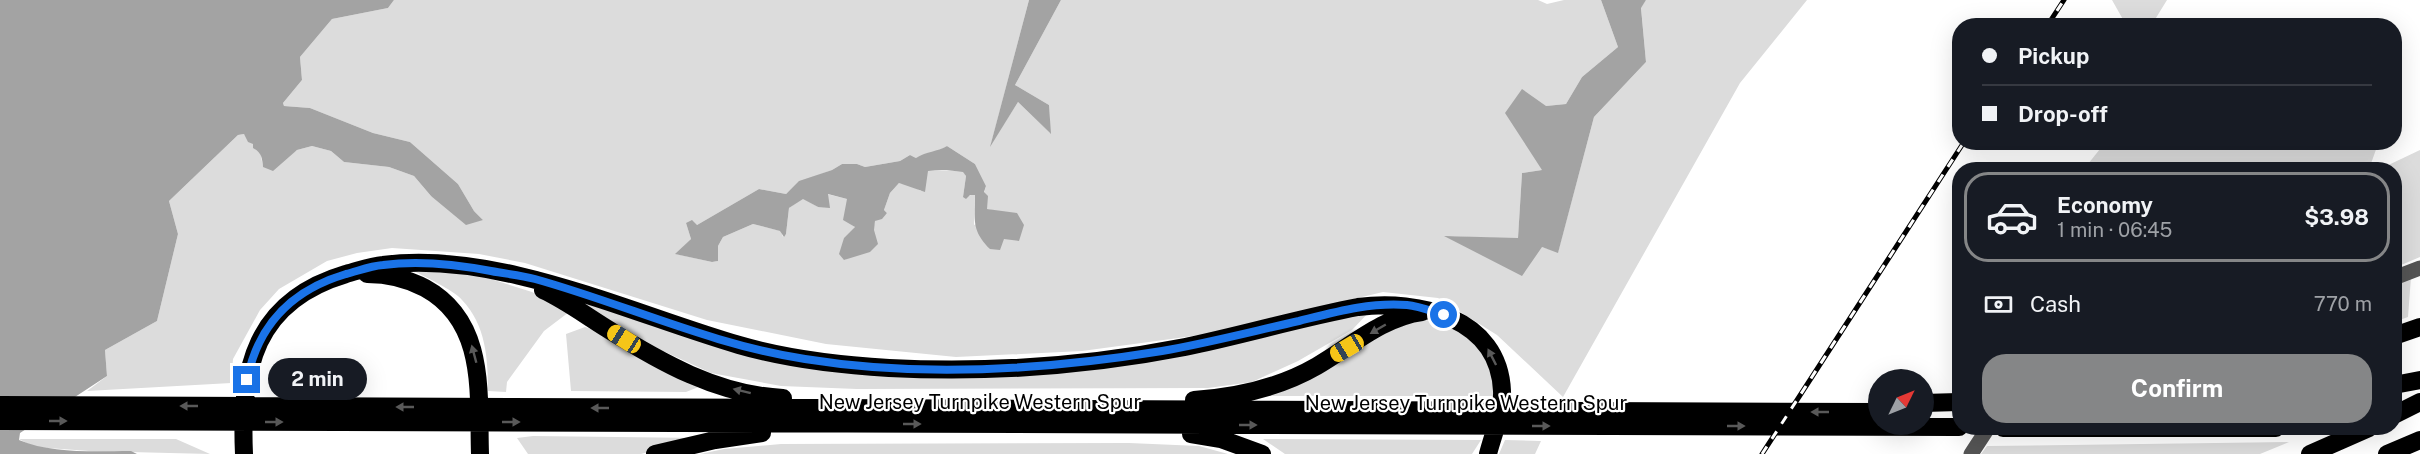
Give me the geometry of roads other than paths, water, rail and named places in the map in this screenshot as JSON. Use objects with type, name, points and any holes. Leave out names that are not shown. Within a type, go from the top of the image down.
[{"type":"highway","points":[[244,452],[247,380],[252,358],[262,336],[275,318],[297,297],[323,281],[376,266],[441,263],[533,279],[759,350],[818,362],[890,368],[971,369],[1076,363],[1184,347],[1358,307],[1404,305],[1454,319],[1472,330],[1486,345],[1501,380],[1502,399],[1488,454]]},
{"type":"highway","points":[[492,271],[547,292],[652,356],[709,382],[768,397],[839,399],[904,409]]},
{"type":"highway","points":[[345,275],[381,275],[413,282],[439,297],[453,310],[470,340],[476,361],[479,383],[480,454]]},
{"type":"highway","points":[[1101,410],[1160,401],[1221,397],[1265,389],[1315,367],[1398,318],[1415,313],[1433,312]]},
{"type":"highway","points":[[2402,333],[2420,327]]},
{"type":"highway","points":[[2402,383],[2420,380]]},
{"type":"highway","points":[[1934,403],[1952,402]]},
{"type":"highway","points":[[2402,412],[2420,402]]},
{"type":"highway","name":"New Jersey Turnpike Western Spur","points":[[0,405],[659,415],[854,424],[1042,424],[1868,411]]},
{"type":"highway","name":"New Jersey Turnpike Western Spur","points":[[0,421],[659,415],[904,409],[1101,410],[1952,427]]},
{"type":"highway","points":[[1934,412],[1952,412]]},
{"type":"highway","points":[[2402,420],[2420,418]]},
{"type":"highway","points":[[655,454],[707,441],[854,424]]},
{"type":"highway","points":[[1042,424],[1093,433],[1197,434],[1221,439],[1262,454]]},
{"type":"highway","points":[[1481,454],[1494,434]]},
{"type":"highway","points":[[2310,454],[2353,435]]},
{"type":"highway","points":[[2387,454],[2420,440]]},
{"type":"street","points":[[2402,275],[2420,268]]},
{"type":"street","points":[[1971,454],[1983,435]]},
{"type":"railway","points":[[2052,18],[2064,0]]},
{"type":"railway","points":[[1762,454],[1959,150]]}]
